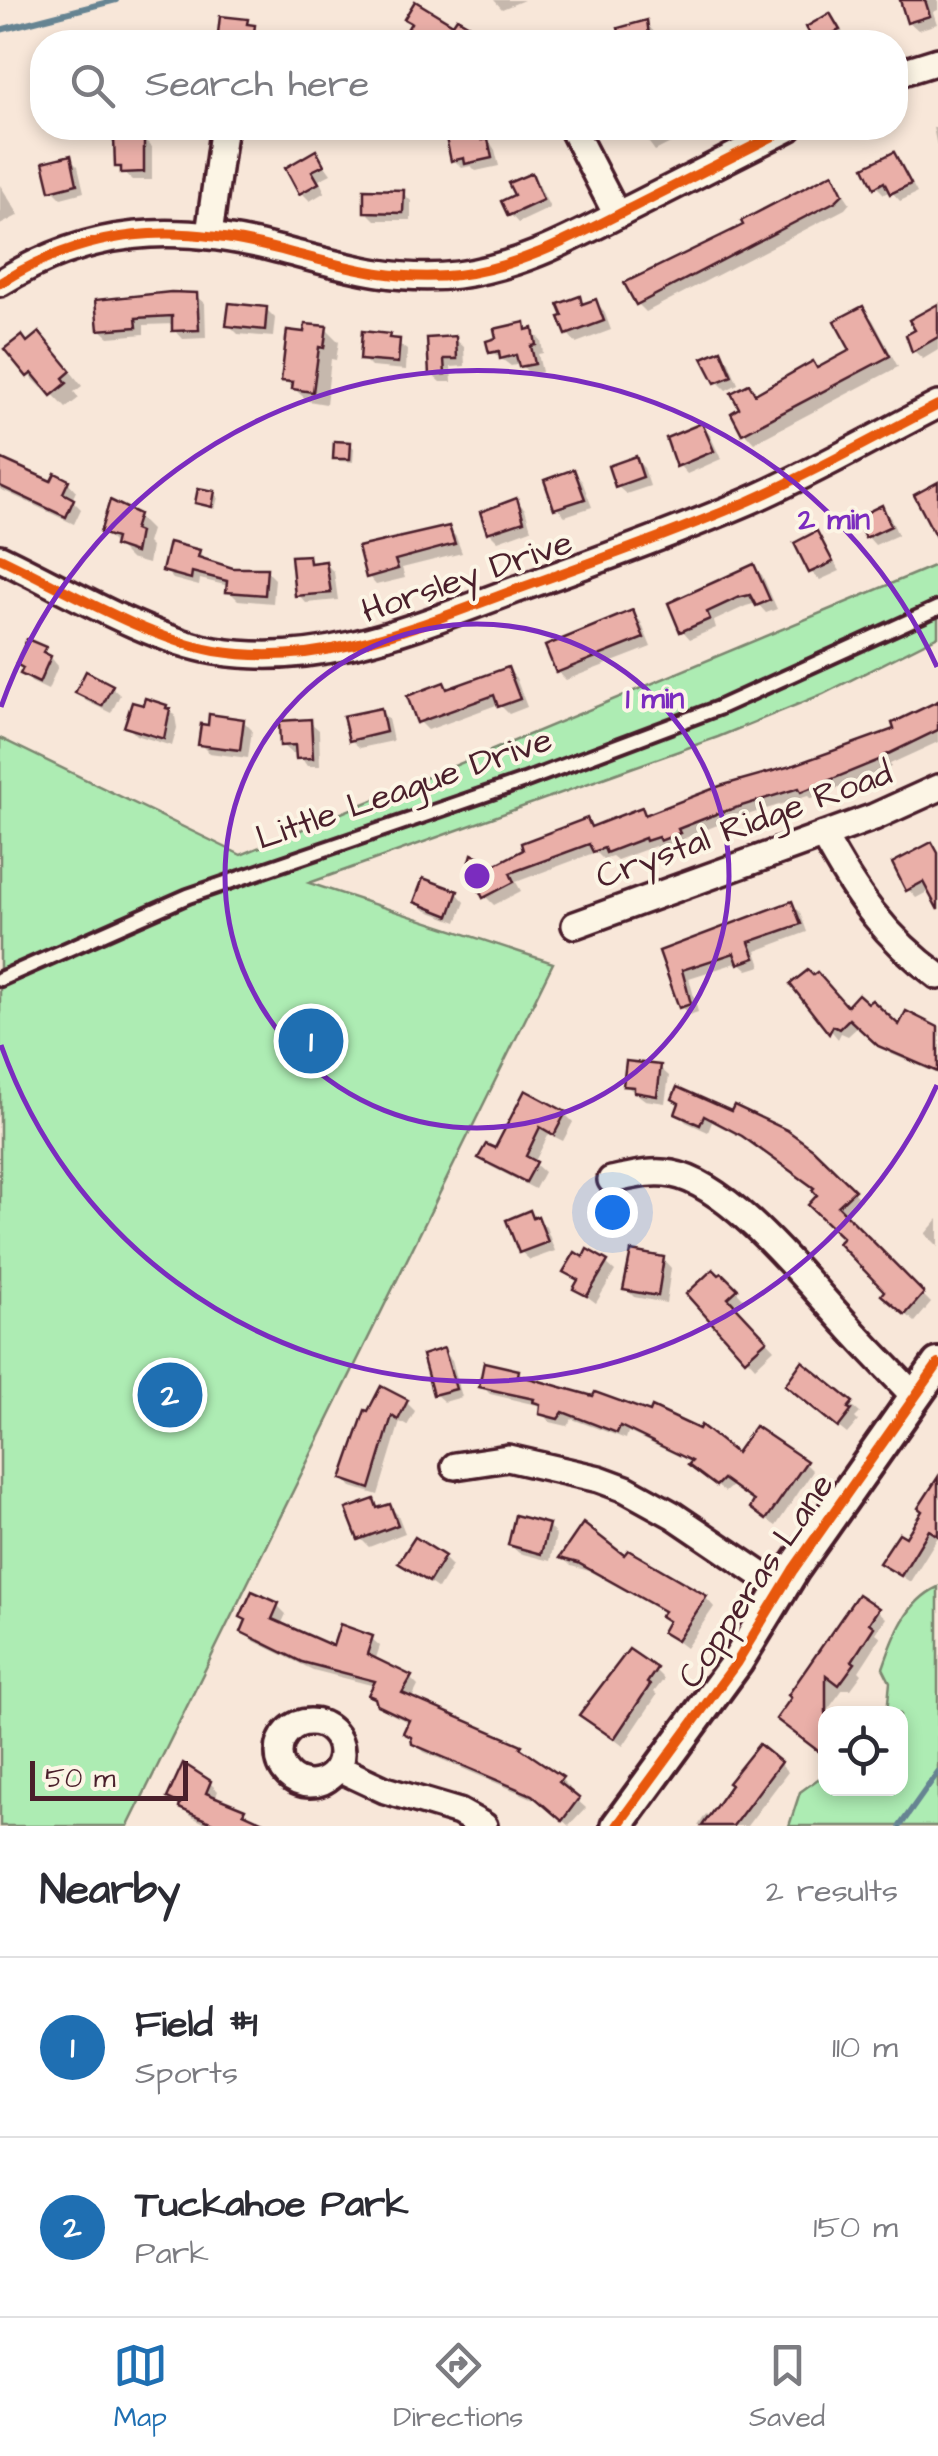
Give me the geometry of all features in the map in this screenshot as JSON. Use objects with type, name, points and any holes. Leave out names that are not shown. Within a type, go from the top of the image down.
[{"type":"street","points":[[908,70],[938,60]]},
{"type":"street","points":[[209,235],[221,140]]},
{"type":"street","points":[[578,140],[618,215]]},
{"type":"street","points":[[0,283],[56,253],[104,238],[144,233],[209,235],[368,272],[454,275],[496,268],[541,253],[765,140]]},
{"type":"street","name":"Horsley Drive","points":[[0,558],[178,641],[240,654],[322,653],[372,642],[662,538],[753,499],[938,405]]},
{"type":"street","name":"Crystal Ridge Road","points":[[575,924],[823,835],[938,788]]},
{"type":"street","points":[[823,835],[847,880],[875,920],[897,944],[938,976]]},
{"type":"street","points":[[611,1180],[654,1172],[674,1174],[715,1193],[757,1230],[915,1397]]},
{"type":"street","name":"Copperas Lane","points":[[617,1826],[737,1662],[782,1589],[938,1364]]},
{"type":"street","points":[[456,1466],[508,1458],[626,1489],[782,1589]]},
{"type":"street","points":[[338,1768],[385,1790],[459,1812],[484,1826]]},
{"type":"lane","name":"Little League Drive","points":[[0,979],[188,896],[524,782],[718,708],[938,608]]},
{"type":"green space","points":[[938,564],[938,636],[823,694],[718,737],[309,883],[553,963],[128,1826],[0,1826],[0,738],[241,855]]},
{"type":"green space","points":[[938,1587],[938,1826],[789,1826],[800,1792],[818,1779],[818,1796],[908,1796],[908,1706],[888,1706],[890,1682],[883,1668],[909,1611]]},
{"type":"building","points":[[900,0],[925,0],[930,16],[907,23]]},
{"type":"building","points":[[415,1],[453,24],[457,18],[476,29],[407,30],[411,23],[404,19]]},
{"type":"building","points":[[830,13],[840,30],[808,30],[806,27]]},
{"type":"building","points":[[220,16],[248,19],[247,24],[255,25],[254,30],[218,30]]},
{"type":"building","points":[[647,20],[648,30],[619,30]]},
{"type":"building","points":[[114,140],[144,140],[144,172],[121,173],[121,167],[115,167]]},
{"type":"building","points":[[446,140],[488,140],[492,158],[465,164],[464,158],[451,161]]},
{"type":"building","points":[[316,150],[324,165],[312,171],[319,183],[299,194],[285,168]]},
{"type":"building","points":[[894,152],[911,184],[890,194],[884,182],[874,188],[864,167]]},
{"type":"building","points":[[71,155],[77,184],[50,191],[43,162]]},
{"type":"building","points":[[532,173],[543,200],[508,216],[501,201],[514,195],[508,183]]},
{"type":"building","points":[[833,173],[843,194],[836,201],[636,305],[624,283],[743,225],[741,221]]},
{"type":"building","points":[[364,189],[404,190],[403,213],[364,212]]},
{"type":"building","points":[[197,293],[199,330],[172,331],[172,316],[136,318],[137,327],[98,330],[95,300]]},
{"type":"building","points":[[580,296],[582,304],[596,299],[604,321],[566,335],[558,304]]},
{"type":"building","points":[[229,303],[267,307],[265,330],[226,326]]},
{"type":"building","points":[[938,304],[938,337],[912,352],[906,335],[915,330],[909,320]]},
{"type":"building","points":[[863,306],[890,356],[742,434],[731,413],[739,408],[731,393],[749,384],[755,394],[813,361],[817,368],[850,350],[834,321]]},
{"type":"building","points":[[525,322],[526,330],[533,328],[535,364],[519,367],[516,355],[500,359],[499,351],[489,353],[486,341],[496,338],[494,329]]},
{"type":"building","points":[[305,324],[327,326],[324,348],[319,347],[313,392],[292,389],[293,382],[281,381],[287,330],[304,332]]},
{"type":"building","points":[[362,331],[400,339],[398,363],[360,360]]},
{"type":"building","points":[[39,332],[71,371],[63,378],[67,383],[51,396],[32,373],[27,377],[4,349],[22,335],[27,342]]},
{"type":"building","points":[[456,336],[457,359],[444,359],[445,374],[429,375],[427,338]]},
{"type":"building","points":[[721,350],[732,376],[715,383],[702,358]]},
{"type":"building","points":[[702,423],[714,451],[676,467],[666,438]]},
{"type":"building","points":[[334,441],[351,442],[350,459],[333,459]]},
{"type":"building","points":[[636,456],[643,477],[615,487],[608,466]]},
{"type":"building","points":[[0,458],[51,481],[55,473],[69,480],[63,493],[74,499],[66,517],[0,486]]},
{"type":"building","points":[[574,469],[585,499],[554,509],[544,480]]},
{"type":"building","points":[[938,482],[938,541],[914,495]]},
{"type":"building","points":[[198,488],[215,491],[212,507],[195,503]]},
{"type":"building","points":[[517,498],[524,521],[487,533],[480,512]]},
{"type":"building","points":[[110,500],[139,514],[134,530],[139,532],[135,553],[114,546],[116,538],[100,533]]},
{"type":"building","points":[[882,505],[891,526],[865,538],[855,518]]},
{"type":"building","points":[[449,526],[455,544],[395,560],[398,569],[366,578],[358,547]]},
{"type":"building","points":[[817,531],[833,562],[809,573],[794,543]]},
{"type":"building","points":[[169,542],[200,550],[198,557],[233,568],[267,568],[265,595],[226,592],[227,581],[192,572],[191,579],[162,571]]},
{"type":"building","points":[[309,555],[310,563],[326,561],[331,593],[295,596],[291,556]]},
{"type":"building","points":[[754,564],[770,600],[756,606],[750,595],[737,598],[707,612],[710,619],[680,632],[668,603]]},
{"type":"building","points":[[633,610],[644,638],[556,673],[545,646]]},
{"type":"building","points":[[27,639],[46,647],[43,652],[51,656],[39,683],[20,674],[23,668],[16,664]]},
{"type":"building","points":[[508,667],[520,699],[498,707],[494,695],[417,723],[407,696],[444,682],[447,689]]},
{"type":"building","points":[[86,671],[113,685],[102,706],[75,693]]},
{"type":"building","points":[[145,698],[170,709],[164,739],[124,727],[132,702],[143,705]]},
{"type":"building","points":[[938,701],[938,730],[884,758],[801,792],[799,788],[716,814],[660,841],[658,837],[646,841],[645,838],[606,853],[604,848],[593,852],[589,844],[510,873],[514,882],[483,898],[468,868],[472,854],[496,864],[523,850],[521,843],[587,818],[591,827],[642,807],[645,815],[720,786],[791,766],[894,729],[892,723]]},
{"type":"building","points":[[381,708],[386,732],[349,741],[343,716]]},
{"type":"building","points":[[209,714],[244,719],[240,750],[198,745],[201,724],[208,725]]},
{"type":"building","points":[[311,719],[313,758],[296,759],[295,745],[280,746],[279,721]]},
{"type":"building","points":[[932,842],[938,853],[938,910],[923,882],[906,891],[892,863]]},
{"type":"building","points":[[423,878],[458,891],[449,916],[414,902]]},
{"type":"building","points":[[792,901],[801,924],[749,942],[755,958],[738,964],[734,953],[682,970],[691,1004],[679,1008],[659,951]]},
{"type":"building","points":[[808,970],[813,975],[817,972],[847,1006],[858,994],[868,1003],[872,1000],[899,1025],[906,1011],[938,1027],[938,1072],[878,1046],[849,1019],[839,1029],[833,1026],[829,1034],[790,984]]},
{"type":"building","points":[[626,1061],[661,1065],[657,1096],[623,1086]]},
{"type":"building","points":[[677,1087],[731,1111],[734,1105],[787,1130],[855,1190],[838,1206],[924,1293],[905,1315],[881,1295],[884,1291],[838,1243],[843,1238],[808,1205],[817,1195],[814,1188],[742,1136],[704,1116],[700,1125],[675,1114],[679,1103],[672,1099]]},
{"type":"building","points":[[525,1090],[566,1112],[554,1135],[540,1127],[526,1156],[537,1162],[526,1182],[478,1158],[486,1144],[495,1148]]},
{"type":"building","points":[[530,1210],[533,1218],[538,1216],[548,1242],[519,1253],[506,1220]]},
{"type":"building","points":[[587,1249],[608,1261],[587,1296],[573,1289],[578,1280],[563,1272],[575,1252],[583,1257]]},
{"type":"building","points":[[631,1251],[664,1257],[658,1296],[623,1290]]},
{"type":"building","points":[[713,1269],[738,1289],[728,1298],[767,1340],[745,1360],[686,1294]]},
{"type":"building","points":[[444,1348],[456,1389],[433,1395],[422,1355]]},
{"type":"building","points":[[802,1361],[853,1402],[848,1408],[852,1410],[838,1428],[785,1385]]},
{"type":"building","points":[[484,1362],[593,1396],[595,1392],[650,1412],[652,1407],[699,1429],[701,1425],[736,1453],[755,1426],[807,1461],[766,1520],[750,1508],[754,1501],[723,1479],[716,1486],[688,1465],[692,1461],[620,1426],[617,1433],[563,1412],[558,1419],[539,1414],[540,1404],[534,1399],[479,1387]]},
{"type":"building","points":[[381,1386],[408,1400],[398,1420],[392,1416],[370,1489],[341,1479],[365,1410],[368,1411]]},
{"type":"building","points":[[938,1477],[938,1536],[929,1530],[901,1576],[879,1563],[899,1533],[906,1537],[922,1511],[918,1508]]},
{"type":"building","points":[[374,1499],[377,1508],[390,1504],[398,1525],[358,1540],[346,1509]]},
{"type":"building","points":[[515,1515],[549,1524],[541,1554],[508,1545]]},
{"type":"building","points":[[583,1523],[624,1555],[628,1550],[707,1596],[677,1641],[662,1632],[668,1621],[660,1616],[664,1611],[578,1563],[559,1558]]},
{"type":"building","points":[[415,1537],[445,1556],[429,1582],[398,1563]]},
{"type":"building","points":[[252,1591],[279,1603],[272,1619],[333,1646],[340,1624],[373,1636],[367,1654],[412,1676],[402,1693],[522,1745],[520,1748],[563,1777],[559,1782],[579,1798],[562,1821],[532,1795],[412,1744],[411,1737],[403,1733],[409,1720],[377,1705],[375,1698],[368,1695],[375,1681],[302,1662],[241,1632],[246,1620],[240,1617]]},
{"type":"building","points":[[858,1594],[879,1608],[869,1623],[874,1627],[839,1685],[826,1675],[826,1706],[818,1706],[818,1751],[776,1719],[791,1698],[788,1695]]},
{"type":"building","points":[[629,1649],[657,1668],[614,1739],[579,1715]]},
{"type":"building","points":[[759,1744],[781,1762],[733,1826],[702,1826],[731,1785],[728,1783]]},
{"type":"building","points":[[183,1763],[211,1781],[206,1793],[245,1809],[243,1813],[272,1826],[219,1826],[179,1808],[180,1804],[167,1798]]},
{"type":"waterway","points":[[0,30],[116,0]]},
{"type":"waterway","points":[[900,1826],[938,1772]]},
{"type":"cycle path","points":[[0,283],[67,250],[134,235],[169,234],[240,241],[388,274],[434,277],[481,271],[526,258],[569,239],[765,140]]},
{"type":"cycle path","points":[[0,558],[134,624],[189,645],[255,655],[331,649],[405,630],[691,525],[797,479],[938,405]]},
{"type":"cycle path","points":[[617,1826],[737,1662],[793,1570],[938,1364]]},
{"type":"place","name":"Field #1","points":[[311,1041]]},
{"type":"place","name":"Tuckahoe Park","points":[[170,1395]]}]
